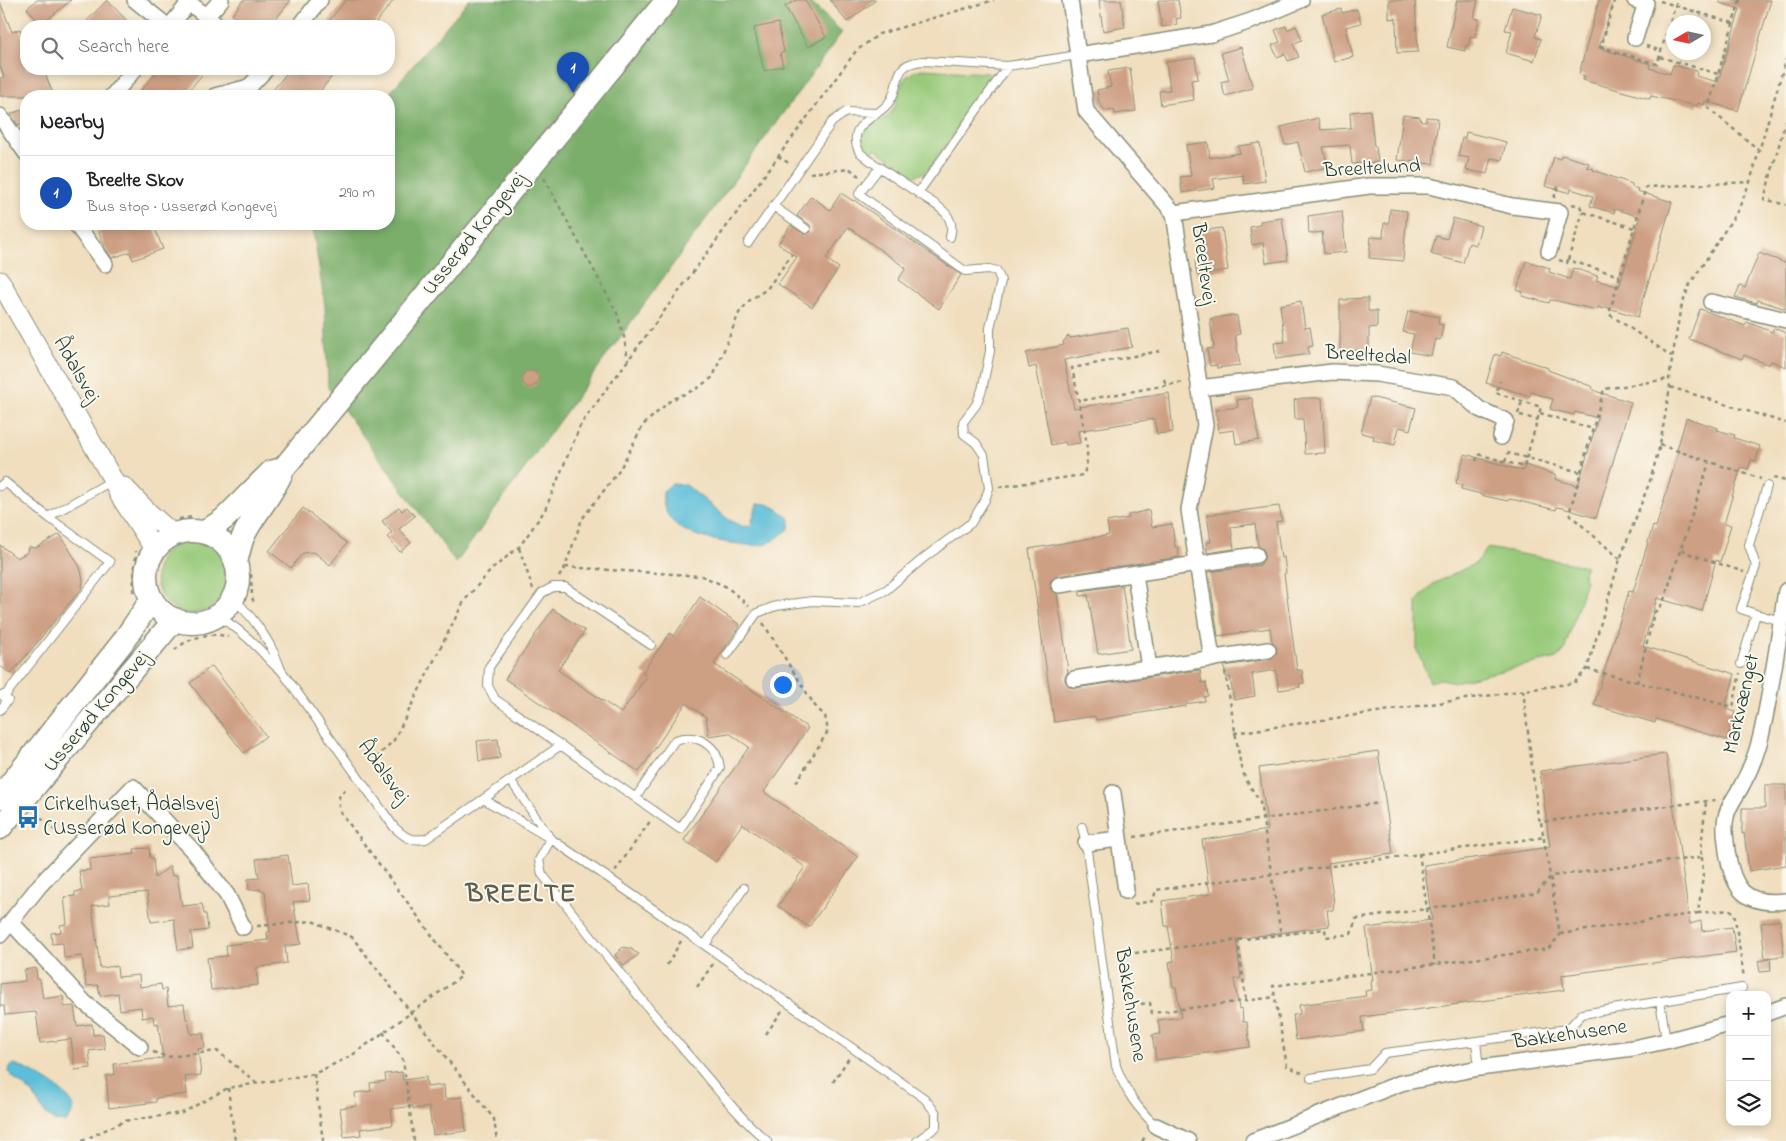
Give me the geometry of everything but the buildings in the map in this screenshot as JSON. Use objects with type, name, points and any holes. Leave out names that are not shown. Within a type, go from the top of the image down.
[{"type":"main road","name":"Usserød Kongevej","points":[[244,564],[243,538],[249,525],[277,485],[283,469],[667,0]]},
{"type":"main road","name":"Usserød Kongevej","points":[[202,524],[224,519],[271,472],[283,469]]},
{"type":"main road","points":[[202,524],[244,564],[238,575],[238,587],[234,598],[227,608],[217,616],[204,622],[189,623],[175,619],[143,598],[150,559],[145,547],[164,541],[174,526],[189,531],[202,524]]},
{"type":"main road","name":"Usserød Kongevej","points":[[0,797],[122,643],[143,598]]},
{"type":"main road","name":"Usserød Kongevej","points":[[0,828],[175,619]]},
{"type":"street","points":[[135,0],[160,20]]},
{"type":"street","points":[[213,20],[220,0]]},
{"type":"street","points":[[305,20],[320,0]]},
{"type":"street","name":"Breeltevej","points":[[1070,0],[1086,111],[1174,213],[1205,425],[1188,510],[1217,658]]},
{"type":"street","points":[[1078,55],[1211,34],[1251,21],[1301,0]]},
{"type":"street","points":[[173,20],[188,1],[210,20]]},
{"type":"street","points":[[1635,38],[1640,2]]},
{"type":"street","points":[[117,90],[130,75]]},
{"type":"street","points":[[238,90],[249,87],[260,75]]},
{"type":"street","points":[[0,116],[20,144]]},
{"type":"street","name":"Breeltelund","points":[[1174,213],[1369,186],[1429,186],[1512,206],[1560,212],[1549,251]]},
{"type":"street","points":[[80,230],[105,264]]},
{"type":"street","name":"Ådalsvej","points":[[0,282],[113,480],[145,547]]},
{"type":"street","points":[[1711,302],[1786,320]]},
{"type":"street","name":"Breeltedal","points":[[1199,384],[1332,372],[1377,374],[1454,387],[1479,409],[1506,421],[1501,437]]},
{"type":"street","name":"Ådalsvej","points":[[113,480],[118,481],[148,512],[174,526]]},
{"type":"street","points":[[1059,585],[1256,556]]},
{"type":"street","points":[[1134,574],[1149,668]]},
{"type":"street","name":"Markvænget","points":[[1786,591],[1764,723],[1755,754],[1744,782],[1726,814],[1724,826],[1730,870],[1735,883],[1744,894],[1757,900],[1772,902],[1786,900]]},
{"type":"street","points":[[1074,679],[1268,650]]},
{"type":"street","points":[[0,935],[40,885],[133,786],[194,852],[227,895],[244,927]]},
{"type":"street","points":[[1114,793],[1126,891]]},
{"type":"street","points":[[1086,842],[1120,839]]},
{"type":"street","points":[[11,922],[85,1003],[140,1047]]},
{"type":"street","points":[[1771,1011],[1786,1006]]},
{"type":"street","name":"Bakkehusene","points":[[1253,1141],[1402,1083],[1479,1068],[1633,1048],[1726,1025]]},
{"type":"street","name":"Bakkehusene","points":[[1156,1126],[1188,1141]]},
{"type":"lane","points":[[950,237],[953,228],[947,213],[860,152],[856,139],[861,124],[878,113],[890,102],[899,72],[910,62],[923,61],[1008,66],[1078,55]]},
{"type":"lane","points":[[918,193],[1008,66]]},
{"type":"lane","points":[[748,242],[832,122],[846,112],[878,113]]},
{"type":"lane","points":[[727,655],[757,614],[776,606],[813,601],[858,603],[886,590],[970,523],[985,500],[989,488],[984,455],[976,443],[964,434],[964,422],[976,405],[982,390],[990,350],[990,328],[1001,281],[997,271],[989,269],[965,271],[859,194],[880,166]]},
{"type":"lane","points":[[773,206],[806,229]]},
{"type":"lane","points":[[48,517],[113,480]]},
{"type":"lane","points":[[0,486],[5,482],[48,517],[110,562],[2,695],[8,700],[0,710]]},
{"type":"lane","points":[[1767,486],[1749,545],[1756,566],[1741,609],[1782,621]]},
{"type":"lane","points":[[636,798],[675,740],[685,737],[697,738],[714,750],[719,758],[720,768],[680,829],[495,700],[488,686],[489,667],[542,593],[553,587],[565,587],[651,645]]},
{"type":"lane","name":"Ådalsvej","points":[[234,598],[263,632],[276,654],[281,670],[394,826],[407,838],[416,840],[426,839],[485,800]]},
{"type":"lane","points":[[1741,664],[1756,614]]},
{"type":"lane","name":"Ådalsvej","points":[[217,616],[230,622],[244,633],[274,666],[281,670]]},
{"type":"lane","points":[[561,745],[485,800],[551,839],[610,878],[924,1098],[936,1113],[936,1127],[917,1141]]},
{"type":"lane","points":[[511,781],[551,839]]},
{"type":"lane","name":"Bakkehusene","points":[[1082,827],[1086,842],[1116,1066],[1124,1087],[1137,1107],[1156,1126]]},
{"type":"lane","points":[[551,839],[539,860],[542,874],[668,1033],[722,1096],[767,1141]]},
{"type":"lane","points":[[705,945],[744,888]]},
{"type":"lane","name":"Bakkehusene","points":[[1311,1078],[1370,1069],[1385,1053],[1568,1029],[1582,1014],[1742,988]]},
{"type":"lane","points":[[1660,1001],[1666,1041]]},
{"type":"lane","points":[[1476,1042],[1479,1068]]},
{"type":"path","points":[[376,758],[394,740],[464,601],[492,569],[518,548],[545,510],[581,424],[856,51],[879,34],[994,0]]},
{"type":"path","points":[[1677,0],[1660,57],[1718,74]]},
{"type":"path","points":[[1740,0],[1708,108],[1760,152]]},
{"type":"path","points":[[1640,2],[1659,1],[1733,23]]},
{"type":"path","points":[[1234,733],[1574,683],[1587,669],[1620,560],[1650,481],[1660,445],[1680,311],[1689,286],[1738,210],[1750,182],[1786,59]]},
{"type":"path","points":[[1786,120],[1764,199],[1786,205]]},
{"type":"path","points":[[778,156],[798,169]]},
{"type":"path","points":[[535,161],[617,313],[628,361]]},
{"type":"path","points":[[807,173],[850,169],[868,182]]},
{"type":"path","points":[[1673,357],[1609,314],[1646,187],[1750,182]]},
{"type":"path","points":[[1558,184],[1553,198],[1559,200]]},
{"type":"path","points":[[1549,251],[1560,262],[1567,264],[1583,212],[1580,206],[1564,202]]},
{"type":"path","points":[[1583,212],[1634,228]]},
{"type":"path","points":[[553,587],[565,567],[582,519],[619,471],[643,426],[670,400],[696,389],[713,377],[739,313],[750,300],[767,290],[792,254]]},
{"type":"path","points":[[1568,260],[1620,276]]},
{"type":"path","points":[[989,488],[1083,475],[1087,468],[1087,451],[1072,368],[1160,351]]},
{"type":"path","points":[[1164,379],[1166,385]]},
{"type":"path","points":[[1620,560],[1569,514],[1580,472],[1604,389],[1669,379]]},
{"type":"path","points":[[1079,400],[1166,385],[1199,384]]},
{"type":"path","points":[[1670,388],[1786,423]]},
{"type":"path","points":[[1540,413],[1593,429]]},
{"type":"path","points":[[1518,414],[1538,420]]},
{"type":"path","points":[[1660,445],[1761,479],[1767,486]]},
{"type":"path","points":[[1506,462],[1508,453],[1580,472]]},
{"type":"path","points":[[1636,683],[1654,613],[1663,603],[1709,462]]},
{"type":"path","points":[[174,526],[179,519],[202,524]]},
{"type":"path","points":[[143,598],[136,553],[145,547]]},
{"type":"path","points":[[518,548],[537,600]]},
{"type":"path","points":[[1682,549],[1687,553],[1753,575]]},
{"type":"path","points":[[244,564],[255,606]]},
{"type":"path","points":[[172,653],[181,644],[204,636],[218,634],[232,640]]},
{"type":"path","points":[[1217,658],[1240,761],[1245,778],[1260,802],[1264,819],[1282,935]]},
{"type":"path","points":[[1587,669],[1733,707],[1741,664]]},
{"type":"path","points":[[1523,690],[1538,817],[1545,836],[1560,934]]},
{"type":"path","points":[[82,1141],[124,1121],[182,1113],[228,1088],[314,1074],[351,1056],[462,976],[339,810],[339,797],[346,788]]},
{"type":"path","points":[[1541,822],[1735,798]]},
{"type":"path","points":[[23,801],[74,849]]},
{"type":"path","points":[[1698,913],[1703,876],[1701,847],[1706,802]]},
{"type":"path","points":[[1120,839],[1380,803]]},
{"type":"path","points":[[610,878],[656,812]]},
{"type":"path","points":[[1137,904],[1154,901],[1156,890],[1545,836]]},
{"type":"path","points":[[1419,853],[1435,965]]},
{"type":"path","points":[[1135,953],[1325,928],[1326,937],[1348,935],[1351,934],[1356,919],[1538,893],[1551,876],[1702,857]]},
{"type":"path","points":[[1311,1078],[1287,1066],[1273,986],[1548,949],[1560,934],[1698,913],[1730,910],[1734,912],[1744,979]]},
{"type":"path","points":[[244,927],[312,921],[352,937],[494,1119],[498,1141]]},
{"type":"path","points":[[667,965],[686,932]]},
{"type":"path","points":[[1238,940],[1246,1001],[1275,997]]},
{"type":"path","points":[[697,987],[719,955]]},
{"type":"path","name":"Bakkehusene","points":[[1141,1004],[1150,1003],[1152,1013],[1155,1013],[1246,1001]]},
{"type":"path","points":[[766,1034],[787,1003]]},
{"type":"path","points":[[383,1032],[403,1060],[414,1141]]},
{"type":"path","points":[[140,1047],[167,1057],[217,1051],[257,1082]]},
{"type":"path","points":[[833,1082],[854,1050]]},
{"type":"path","points":[[314,1074],[323,1141]]},
{"type":"path","points":[[228,1088],[235,1141]]},
{"type":"green space","points":[[469,0],[808,0],[842,32],[456,563],[328,388],[325,306],[313,230],[395,230],[395,90],[392,90]]},
{"type":"green space","points":[[922,69],[987,73],[991,75],[991,80],[930,168],[918,175],[908,176],[886,165],[890,159],[875,149],[871,155],[868,153],[864,149],[862,138],[865,131],[871,125],[890,114],[895,107],[902,82],[906,77]]},
{"type":"green space","points":[[199,541],[218,551],[226,563],[228,577],[226,591],[218,603],[206,611],[185,613],[166,603],[158,591],[156,570],[166,551],[178,543]]},
{"type":"green space","points":[[1488,548],[1586,566],[1583,573],[1586,581],[1564,651],[1557,658],[1454,682],[1441,679],[1430,682],[1417,650],[1417,601],[1433,584],[1476,563]]},
{"type":"water","points":[[672,484],[686,485],[729,520],[744,527],[751,525],[757,504],[766,504],[779,510],[790,519],[789,529],[769,543],[758,545],[731,543],[695,535],[675,524],[668,515],[664,505],[663,491]]},
{"type":"water","points":[[14,1064],[47,1081],[63,1092],[74,1106],[73,1113],[66,1122],[54,1121],[42,1110],[33,1093],[8,1072],[9,1067]]},
{"type":"place","name":"Breelte Skov","points":[[573,93]]},
{"type":"place","name":"Cirkelhuset, Ådalsvej (Usserød Kongevej)","points":[[28,817]]},
{"type":"district","name":"BREELTE","points":[[521,895]]}]
